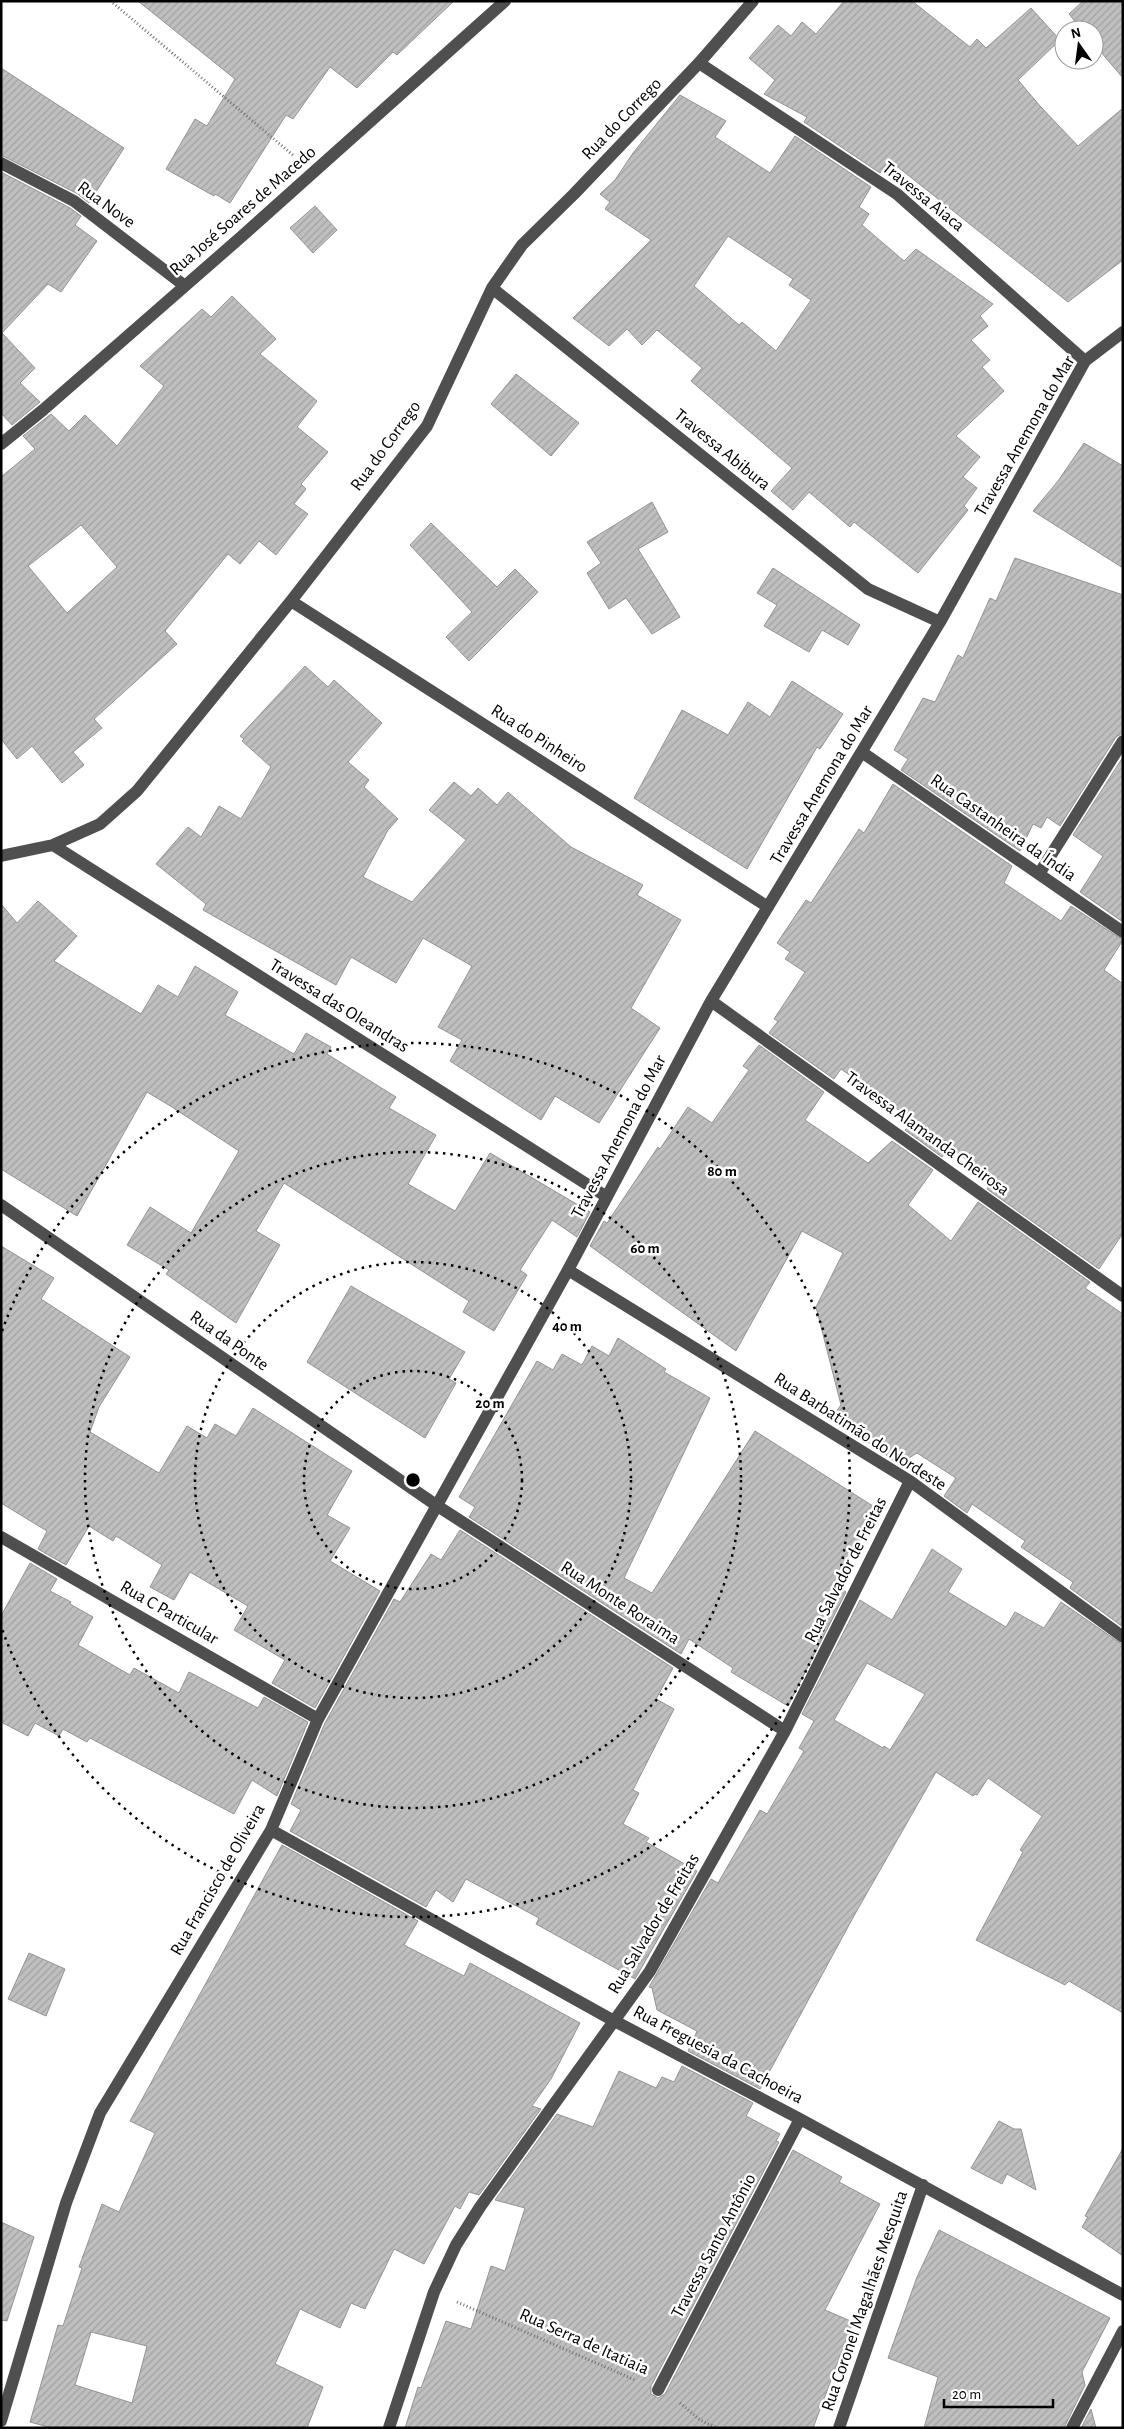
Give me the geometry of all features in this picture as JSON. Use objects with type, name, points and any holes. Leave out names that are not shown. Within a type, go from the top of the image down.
[{"type":"street","name":"Rua José Soares de Macedo","points":[[1,444],[43,410],[185,286],[505,1]]},
{"type":"street","name":"Rua do Corrego","points":[[1,856],[53,845],[100,824],[137,791],[291,601],[427,426],[492,288],[522,245],[574,194],[699,64],[753,1]]},
{"type":"street","name":"Travessa Aiaca","points":[[699,64],[897,194],[1085,361]]},
{"type":"street","name":"Rua Nove","points":[[1,163],[74,201],[185,286]]},
{"type":"street","name":"Travessa Abibura","points":[[492,288],[868,589],[940,622]]},
{"type":"street","name":"Travessa Anemona do Mar","points":[[568,1270],[711,1001],[863,753],[940,622],[1085,361],[1123,332]]},
{"type":"street","name":"Rua do Pinheiro","points":[[291,601],[768,907]]},
{"type":"street","points":[[1039,874],[1123,741]]},
{"type":"street","name":"Rua Castanheira da Índia","points":[[863,753],[1123,932]]},
{"type":"street","name":"Travessa das Oleandras","points":[[53,845],[607,1197]]},
{"type":"street","name":"Travessa Alamanda Cheirosa","points":[[711,1001],[1123,1296]]},
{"type":"street","name":"Rua da Ponte","points":[[1,1205],[436,1505]]},
{"type":"street","name":"Rua Barbatimão do Nordeste","points":[[568,1270],[910,1481],[1123,1637]]},
{"type":"street","name":"Rua Francisco de Oliveira","points":[[1,2421],[66,2203],[100,2113],[271,1830],[318,1720],[568,1270]]},
{"type":"street","name":"Rua Salvador de Freitas","points":[[389,2428],[434,2292],[456,2245],[480,2207],[650,1971],[785,1731],[910,1481]]},
{"type":"street","name":"Rua Monte Roraima","points":[[436,1505],[785,1731]]},
{"type":"street","name":"Rua C Particular","points":[[1,1537],[318,1720]]},
{"type":"street","name":"Rua Freguesia da Cachoeira","points":[[271,1830],[615,2021],[923,2185],[1123,2295]]},
{"type":"street","name":"Travessa Santo Antônio","points":[[658,2390],[800,2119]]},
{"type":"street","name":"Rua Coronel Magalhães Mesquita","points":[[839,2428],[923,2185]]},
{"type":"street","points":[[1072,2428],[1123,2331]]},
{"type":"path","points":[[113,3],[313,173]]},
{"type":"path","name":"Rua Serra de Itatiaia","points":[[434,2292],[658,2390],[672,2397],[700,2420],[717,2428]]},
{"type":"building","points":[[138,1],[454,1],[397,55],[393,52],[357,88],[330,67],[293,119],[286,115],[230,203],[166,169],[195,119],[207,126],[235,79]]},
{"type":"building","points":[[844,1],[912,1],[970,47],[977,39],[986,48],[1031,8],[1054,33],[1054,46],[1018,80],[1040,106],[1078,146],[1123,108],[1123,260],[1068,302],[889,160],[880,173],[804,122],[807,117],[764,94],[775,80],[749,58],[778,25],[791,36],[802,22],[816,34]]},
{"type":"building","points":[[1083,1],[1123,1],[1123,78],[1104,56],[1104,20],[1074,20],[1069,14]]},
{"type":"building","points":[[1,68],[124,148],[89,203],[78,194],[1,155]]},
{"type":"building","points":[[680,95],[726,121],[715,137],[770,173],[795,136],[871,187],[859,207],[869,214],[862,225],[904,261],[916,249],[993,304],[980,316],[988,326],[971,340],[990,360],[982,367],[1004,391],[956,436],[980,457],[963,477],[977,488],[964,506],[968,510],[918,573],[854,522],[850,527],[809,492],[793,510],[771,491],[792,468],[691,381],[702,368],[657,330],[642,345],[627,329],[609,346],[573,318],[651,240],[605,209],[610,202],[600,194],[615,180],[633,153]],"holes":[[[728,236],[793,279],[789,285],[811,300],[776,351],[742,322],[739,325],[694,286]]]},
{"type":"building","points":[[1,172],[70,208],[81,216],[75,225],[97,241],[61,292],[48,284],[2,333],[35,368],[20,383],[40,402],[12,425],[1,413]]},
{"type":"building","points":[[315,206],[337,230],[313,253],[290,228]]},
{"type":"building","points":[[232,296],[276,339],[260,354],[317,401],[297,427],[328,452],[301,484],[306,489],[294,504],[308,514],[276,555],[259,541],[240,564],[228,554],[165,631],[177,644],[94,719],[102,728],[73,752],[84,765],[62,783],[32,746],[17,759],[1,739],[1,477],[35,449],[23,436],[51,414],[69,431],[85,415],[117,446],[164,386],[140,366],[202,309],[211,317]],"holes":[[[81,525],[117,567],[67,613],[28,566]]]},
{"type":"building","points":[[516,374],[579,423],[551,456],[491,404]]},
{"type":"building","points":[[1084,443],[1123,466],[1123,568],[1033,511],[1058,481]]},
{"type":"building","points":[[652,502],[668,532],[638,549],[680,617],[652,634],[626,598],[609,609],[587,573],[601,563],[587,542]]},
{"type":"building","points":[[431,523],[497,587],[515,569],[538,592],[469,661],[446,637],[472,612],[410,545]]},
{"type":"building","points":[[1015,558],[1123,595],[1123,733],[1116,737],[1060,826],[1047,817],[1041,828],[1033,824],[1020,851],[901,770],[908,759],[894,750],[923,698],[935,702],[958,655],[963,658],[990,598],[996,601]]},
{"type":"building","points":[[773,568],[860,625],[848,645],[822,630],[809,652],[764,626],[777,605],[757,593]]},
{"type":"building","points":[[305,666],[328,687],[334,680],[382,723],[348,762],[369,780],[364,787],[398,819],[388,830],[363,877],[412,902],[466,840],[429,810],[454,782],[471,796],[478,788],[497,805],[508,792],[571,847],[643,885],[637,895],[681,920],[631,1008],[660,1028],[599,1123],[555,1096],[541,1120],[450,1061],[462,1040],[438,1027],[472,966],[423,938],[396,983],[351,957],[336,985],[203,910],[206,904],[156,864],[188,827],[201,837],[219,806],[241,819],[271,767],[242,741],[244,739],[240,736]]},
{"type":"building","points":[[792,681],[843,714],[820,749],[817,747],[747,869],[634,798],[682,710],[728,735],[748,702],[770,717]]},
{"type":"building","points":[[1123,757],[1123,922],[1080,892],[1103,856],[1073,835]]},
{"type":"building","points":[[893,784],[1012,866],[1004,883],[1061,921],[1071,906],[1123,940],[1104,970],[1123,984],[1123,1233],[1099,1269],[987,1189],[992,1180],[949,1146],[942,1157],[905,1130],[914,1121],[841,1069],[834,1079],[769,1033],[778,1021],[774,1019],[805,972],[785,959],[790,952],[777,943],[806,900],[811,903],[859,829],[864,833]]},
{"type":"building","points":[[38,901],[77,936],[54,961],[141,1014],[158,985],[178,997],[195,966],[238,992],[225,1015],[294,1054],[306,1033],[331,1047],[327,1054],[396,1097],[389,1108],[436,1135],[408,1184],[455,1211],[490,1153],[590,1212],[577,1237],[552,1220],[520,1270],[527,1275],[494,1331],[463,1312],[469,1301],[284,1183],[256,1231],[280,1245],[236,1323],[166,1274],[169,1270],[127,1245],[150,1207],[191,1233],[239,1151],[172,1107],[147,1092],[77,1216],[1,1169],[1,904],[17,923]]},
{"type":"building","points":[[759,1045],[824,1092],[805,1120],[868,1163],[892,1141],[933,1170],[908,1205],[951,1241],[978,1202],[1090,1282],[1085,1288],[1123,1314],[1123,1627],[1070,1588],[1073,1582],[1021,1547],[1025,1541],[972,1504],[967,1513],[944,1496],[956,1478],[917,1453],[899,1464],[832,1417],[841,1405],[816,1307],[843,1253],[802,1231],[736,1351],[590,1246],[604,1221],[607,1223],[658,1147],[660,1149],[688,1107],[712,1123],[749,1070],[743,1066]]},
{"type":"building","points":[[1,1246],[54,1278],[41,1299],[130,1357],[99,1407],[90,1432],[159,1473],[187,1426],[207,1438],[215,1424],[236,1436],[253,1408],[352,1471],[327,1515],[350,1528],[330,1561],[380,1591],[315,1708],[272,1683],[285,1660],[234,1630],[248,1606],[190,1572],[174,1600],[150,1587],[162,1565],[116,1536],[113,1541],[89,1526],[66,1565],[38,1549],[47,1531],[1,1503]]},
{"type":"building","points":[[351,1286],[465,1352],[449,1379],[456,1383],[425,1438],[307,1362]]},
{"type":"building","points":[[618,1338],[666,1369],[664,1372],[710,1398],[624,1578],[652,1593],[755,1431],[876,1508],[836,1586],[846,1592],[788,1706],[731,1672],[733,1668],[689,1639],[681,1654],[469,1517],[475,1507],[459,1497],[537,1361],[553,1370],[562,1354],[582,1365],[592,1346],[609,1356]]},
{"type":"building","points":[[460,1530],[673,1668],[656,1699],[674,1709],[633,1790],[639,1793],[623,1824],[649,1838],[646,1842],[697,1871],[635,1979],[536,1924],[539,1918],[466,1879],[453,1902],[436,1890],[426,1907],[290,1831],[301,1810],[291,1804],[325,1723],[394,1599],[400,1602],[431,1554],[441,1560]]},
{"type":"building","points":[[932,1549],[962,1569],[948,1592],[1006,1627],[1015,1612],[1044,1628],[1061,1602],[1123,1645],[1123,2013],[1069,1981],[1065,1985],[976,1940],[1023,1852],[1020,1850],[1042,1816],[988,1778],[977,1795],[973,1796],[936,1772],[855,1914],[760,2089],[688,2051],[697,2031],[657,2010],[652,1988],[649,1987],[711,1879],[718,1883],[760,1810],[767,1814],[804,1751],[799,1748],[814,1721],[802,1714],[860,1600],[892,1620]],"holes":[[[867,1663],[925,1694],[890,1750],[884,1746],[883,1748],[834,1720]]]},
{"type":"building","points":[[30,1563],[57,1579],[50,1591],[93,1617],[78,1645],[130,1675],[134,1668],[179,1693],[189,1672],[258,1708],[264,1697],[308,1722],[277,1796],[252,1780],[234,1814],[90,1738],[87,1742],[63,1729],[59,1736],[35,1723],[28,1736],[1,1722],[1,1616]]},
{"type":"building","points":[[282,1845],[418,1921],[404,1945],[464,1976],[470,1963],[580,2023],[551,2079],[532,2106],[541,2109],[479,2195],[469,2192],[460,2209],[455,2206],[424,2264],[394,2249],[365,2309],[351,2303],[340,2328],[300,2309],[275,2364],[323,2387],[307,2428],[52,2428],[30,2422],[58,2325],[63,2326],[82,2268],[79,2267],[102,2204],[119,2212],[155,2133],[130,2121]],"holes":[[[91,2332],[147,2346],[132,2403],[75,2385]]]},
{"type":"building","points":[[29,1953],[65,1969],[46,2016],[8,1999]]},
{"type":"building","points":[[682,2066],[753,2103],[746,2116],[780,2134],[776,2141],[779,2142],[651,2386],[651,2394],[658,2398],[665,2394],[793,2150],[842,2177],[839,2182],[880,2204],[825,2310],[853,2322],[813,2428],[405,2428],[418,2387],[421,2388],[446,2321],[471,2329],[491,2266],[505,2271],[525,2208],[495,2200],[557,2114],[593,2127],[619,2071],[656,2088],[662,2077],[674,2082]]},
{"type":"building","points":[[999,2121],[1014,2129],[1021,2129],[1036,2190],[1007,2174],[1002,2184],[971,2168]]},
{"type":"building","points":[[1123,2148],[1123,2256],[1082,2227],[1088,2217],[1085,2216]]},
{"type":"building","points":[[1,2222],[34,2237],[7,2321],[1,2320]]},
{"type":"building","points":[[939,2230],[1110,2318],[1082,2372],[1085,2385],[1064,2428],[924,2428],[938,2377],[888,2358],[917,2277]]},
{"type":"building","points":[[1091,2409],[1096,2428],[1081,2428]]}]
